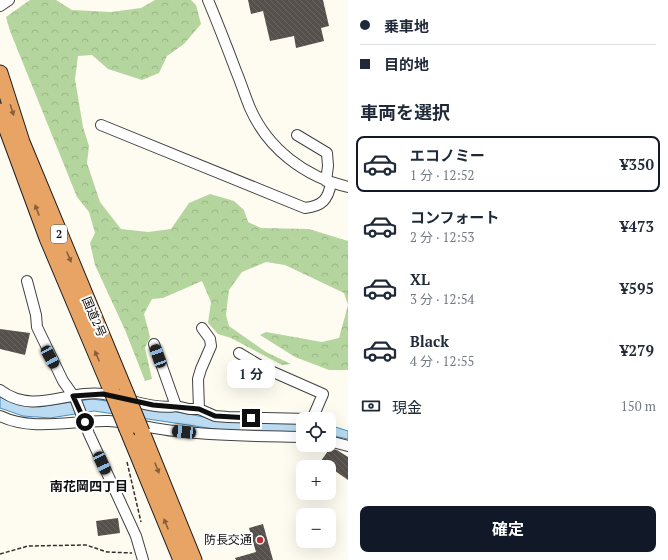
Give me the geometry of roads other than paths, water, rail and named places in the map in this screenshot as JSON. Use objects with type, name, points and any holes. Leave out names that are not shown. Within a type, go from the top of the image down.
[{"type":"highway","name":"国道2号","points":[[0,73],[22,142],[119,392],[127,429],[181,560]]},
{"type":"highway","name":"国道2号","points":[[0,111],[47,238],[119,392],[142,432],[194,560]]},
{"type":"street","points":[[0,6],[9,0]]},
{"type":"street","points":[[208,0],[250,109],[262,130],[281,152],[304,170],[329,182],[348,187]]},
{"type":"street","points":[[101,125],[305,208],[316,207],[324,201],[329,182],[327,153],[297,135]]},
{"type":"street","points":[[27,281],[36,315],[37,327],[63,382],[74,397],[142,556]]},
{"type":"street","points":[[199,409],[198,379],[211,346],[210,340],[202,328]]},
{"type":"street","points":[[154,344],[176,406]]},
{"type":"street","points":[[239,354],[264,368],[323,394],[315,412]]},
{"type":"street","points":[[0,390],[5,394],[28,401],[41,402],[103,394],[153,405],[176,406],[189,410],[199,409],[215,416],[228,418],[296,419]]},
{"type":"street","points":[[0,416],[10,420],[42,425],[84,419],[206,434],[296,437]]},
{"type":"street","points":[[336,443],[348,446]]},
{"type":"water","points":[[0,397],[18,405],[44,406],[92,399],[156,408],[220,420],[296,422],[296,433],[235,432],[94,411],[50,418],[23,416],[0,408]]},
{"type":"water","points":[[336,427],[348,431],[348,439],[336,436]]},
{"type":"place","name":"防長交通","points":[[260,540]]},
{"type":"district","name":"南花岡四丁目","points":[[89,486]]}]
